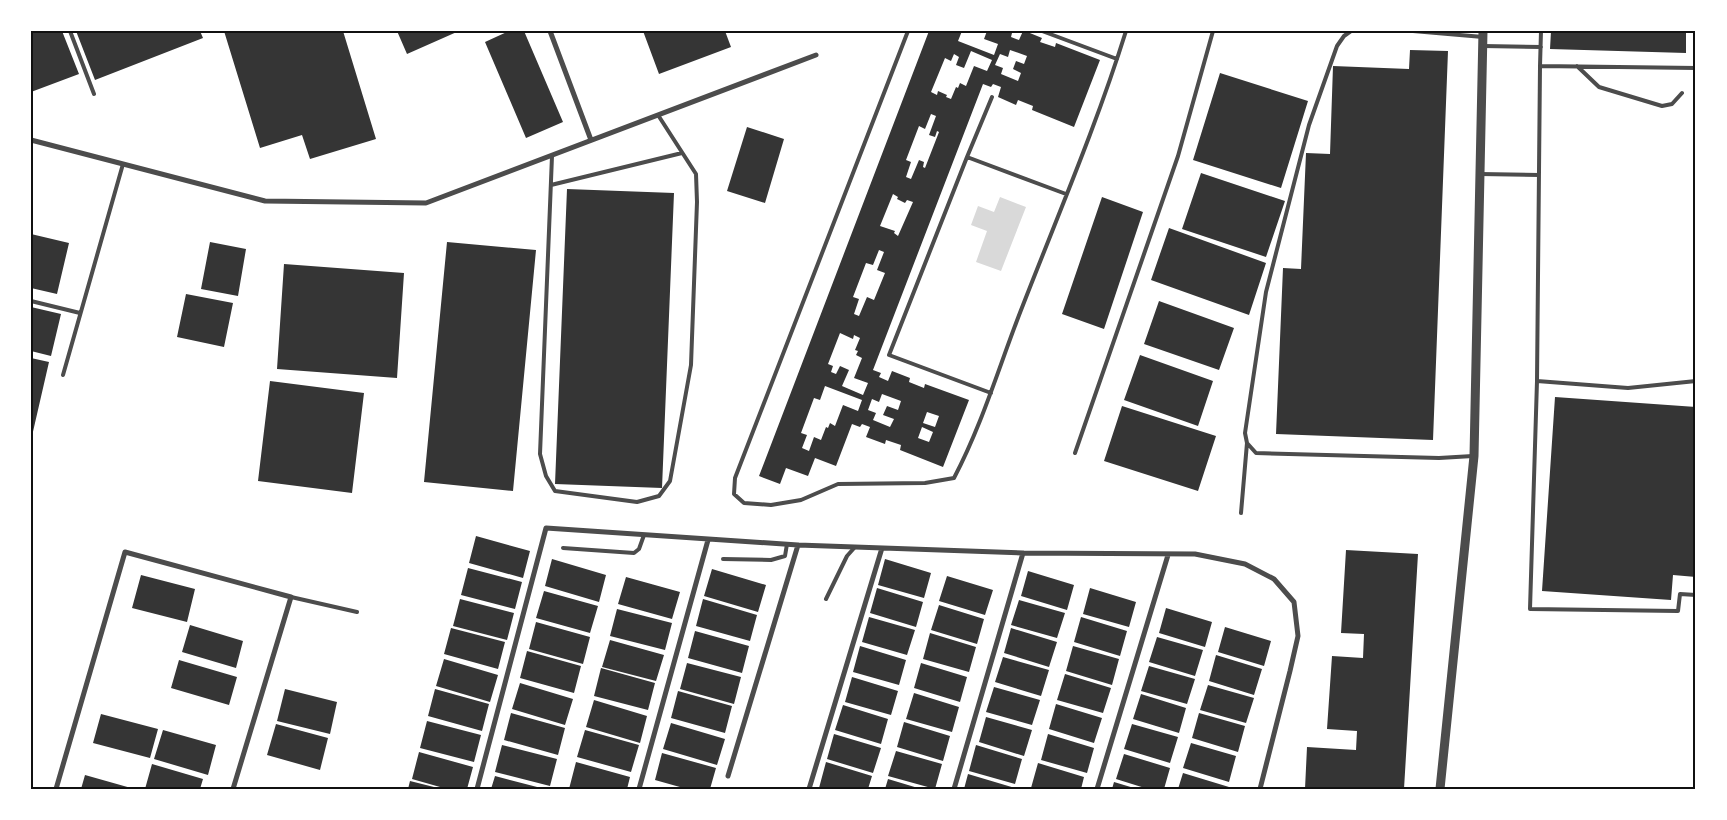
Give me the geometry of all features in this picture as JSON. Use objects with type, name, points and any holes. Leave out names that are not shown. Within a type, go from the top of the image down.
[{"type":"street","points":[[550,31],[591,140]]},
{"type":"street","points":[[1440,789],[1474,456],[1483,38]]},
{"type":"street","points":[[31,140],[265,201],[426,203],[816,55]]},
{"type":"street","points":[[477,789],[546,528],[798,545],[1023,554],[1195,554],[1245,564],[1274,579],[1294,602],[1298,636],[1260,789]]},
{"type":"street","points":[[639,789],[708,540]]},
{"type":"street","points":[[728,776],[798,545]]},
{"type":"street","points":[[809,789],[882,548]]},
{"type":"street","points":[[56,789],[125,552],[291,597],[233,789]]},
{"type":"street","points":[[954,789],[1023,554]]},
{"type":"street","points":[[1097,789],[1168,555]]},
{"type":"lane","points":[[70,31],[94,94]]},
{"type":"lane","points":[[908,31],[735,478],[734,494],[744,503],[771,505],[802,500],[838,484],[925,483],[954,478],[965,457],[991,393],[1006,348],[1109,85],[1126,31]]},
{"type":"lane","points":[[1042,31],[1117,59]]},
{"type":"lane","points":[[1075,454],[1178,156],[1213,31]]},
{"type":"lane","points":[[1241,513],[1247,443],[1245,433],[1266,292],[1309,125],[1337,46],[1344,36],[1351,31]]},
{"type":"lane","points":[[1413,31],[1483,38],[1541,47]]},
{"type":"lane","points":[[1541,31],[1538,381],[1530,609],[1678,611],[1680,594],[1696,595]]},
{"type":"lane","points":[[1540,66],[1696,68]]},
{"type":"lane","points":[[1577,66],[1599,87],[1662,106],[1672,104],[1682,93]]},
{"type":"lane","points":[[991,393],[889,355],[992,98]]},
{"type":"lane","points":[[552,156],[540,454],[546,476],[555,490],[637,502],[659,496],[670,481],[691,365],[697,202],[696,174],[658,115]]},
{"type":"lane","points":[[551,184],[682,153]]},
{"type":"lane","points":[[967,157],[1066,194]]},
{"type":"lane","points":[[63,375],[123,164]]},
{"type":"lane","points":[[1480,174],[1539,175]]},
{"type":"lane","points":[[31,301],[80,313]]},
{"type":"lane","points":[[1538,381],[1628,388],[1696,381]]},
{"type":"lane","points":[[1247,443],[1256,453],[1439,458],[1474,456]]},
{"type":"lane","points":[[563,548],[634,553],[640,549],[644,535]]},
{"type":"lane","points":[[723,559],[771,560],[785,556],[787,544]]},
{"type":"lane","points":[[826,599],[847,556],[855,547]]},
{"type":"lane","points":[[291,597],[357,612]]},
{"type":"shaded area","points":[[1000,197],[1026,207],[1001,271],[976,262],[987,231],[971,225],[978,206],[994,212]]},
{"type":"building","points":[[31,31],[62,31],[79,74],[31,92]]},
{"type":"building","points":[[76,31],[200,31],[203,38],[95,80]]},
{"type":"building","points":[[224,31],[343,31],[376,139],[310,159],[302,135],[260,148]]},
{"type":"building","points":[[397,31],[459,31],[407,54]]},
{"type":"building","points":[[509,31],[524,31],[563,122],[526,138],[485,42]]},
{"type":"building","points":[[643,31],[725,31],[731,47],[659,74]]},
{"type":"building","points":[[929,31],[962,31],[958,41],[994,55],[998,44],[984,39],[987,31],[1007,31],[1012,33],[1011,37],[1019,40],[1023,31],[1025,31],[1042,38],[1040,42],[1055,47],[1056,43],[1100,60],[1074,127],[1032,110],[1033,106],[1018,100],[1016,105],[998,97],[1001,87],[993,84],[991,87],[983,84],[873,370],[881,373],[879,377],[888,381],[892,371],[910,378],[909,382],[924,388],[925,384],[969,400],[943,467],[900,450],[901,445],[886,440],[885,444],[866,437],[870,427],[862,424],[860,427],[852,424],[836,466],[815,458],[808,476],[786,468],[780,484],[759,476]],"holes":[[[1010,50],[1027,56],[1024,64],[1016,61],[1013,69],[1021,73],[1018,81],[1001,74],[1003,68],[995,65],[1000,54],[1008,57]],[[971,51],[992,60],[987,71],[974,66],[966,86],[960,83],[958,88],[956,87],[951,99],[938,91],[937,95],[931,92],[945,58],[951,61],[954,54],[959,57],[956,65],[964,68]],[[931,114],[936,116],[929,135],[935,137],[937,131],[939,132],[925,168],[923,167],[924,162],[919,160],[911,179],[906,177],[911,162],[906,160],[919,126],[925,129]],[[893,194],[898,197],[897,199],[905,203],[907,200],[913,202],[898,236],[894,233],[895,231],[880,226]],[[879,250],[884,252],[877,270],[885,273],[874,300],[867,297],[859,316],[854,314],[859,299],[853,297],[866,263],[873,265]],[[840,333],[853,339],[854,335],[860,338],[855,350],[858,351],[856,355],[862,358],[854,378],[868,383],[863,395],[842,386],[849,370],[840,366],[836,374],[831,372],[833,366],[828,364]],[[825,386],[862,400],[858,411],[843,405],[835,426],[830,423],[828,428],[826,427],[821,440],[814,437],[809,451],[802,448],[807,435],[801,433],[814,398],[820,400]],[[882,394],[901,401],[898,410],[887,406],[883,415],[894,419],[890,427],[873,420],[876,413],[868,410],[872,399],[879,402]],[[927,412],[939,416],[935,427],[923,423]],[[922,427],[933,432],[929,442],[918,438]]]},
{"type":"building","points":[[1551,31],[1686,31],[1686,53],[1550,49]]},
{"type":"building","points":[[1410,50],[1448,51],[1433,440],[1276,434],[1283,268],[1301,269],[1306,153],[1330,154],[1333,66],[1409,69]]},
{"type":"building","points":[[1220,73],[1308,101],[1281,188],[1193,160]]},
{"type":"building","points":[[747,127],[784,139],[765,203],[727,191]]},
{"type":"building","points":[[1201,173],[1285,201],[1266,257],[1182,229]]},
{"type":"building","points":[[567,189],[674,193],[662,488],[555,484]]},
{"type":"building","points":[[1102,197],[1143,212],[1104,329],[1062,314]]},
{"type":"building","points":[[1169,228],[1266,263],[1249,315],[1151,280]]},
{"type":"building","points":[[31,234],[69,243],[57,294],[31,288]]},
{"type":"building","points":[[210,242],[246,249],[238,296],[201,289]]},
{"type":"building","points":[[447,242],[536,250],[513,491],[424,482]]},
{"type":"building","points":[[284,264],[404,273],[397,378],[277,369]]},
{"type":"building","points":[[186,294],[233,303],[224,347],[177,337]]},
{"type":"building","points":[[1159,301],[1234,328],[1219,370],[1144,344]]},
{"type":"building","points":[[31,307],[61,314],[51,356],[31,351]]},
{"type":"building","points":[[1140,355],[1213,381],[1198,426],[1124,400]]},
{"type":"building","points":[[31,358],[49,362],[32,436],[31,436]]},
{"type":"building","points":[[270,381],[364,393],[352,493],[258,481]]},
{"type":"building","points":[[1555,397],[1696,407],[1696,577],[1673,575],[1671,600],[1542,591]]},
{"type":"building","points":[[1122,406],[1216,436],[1198,491],[1104,461]]},
{"type":"building","points":[[476,536],[530,551],[523,578],[469,563]]},
{"type":"building","points":[[1346,550],[1418,554],[1404,789],[1305,789],[1307,747],[1356,750],[1357,731],[1327,729],[1332,656],[1363,658],[1364,634],[1341,633]]},
{"type":"building","points":[[552,559],[606,575],[599,602],[545,586]]},
{"type":"building","points":[[885,559],[931,573],[924,598],[878,585]]},
{"type":"building","points":[[468,568],[522,582],[515,609],[461,595]]},
{"type":"building","points":[[712,569],[766,585],[758,612],[704,596]]},
{"type":"building","points":[[1028,571],[1074,585],[1067,610],[1021,596]]},
{"type":"building","points":[[141,575],[195,589],[187,622],[132,608]]},
{"type":"building","points":[[947,576],[993,590],[985,615],[939,601]]},
{"type":"building","points":[[626,577],[680,592],[672,619],[618,604]]},
{"type":"building","points":[[877,588],[923,602],[916,627],[870,613]]},
{"type":"building","points":[[1090,588],[1136,602],[1129,627],[1083,614]]},
{"type":"building","points":[[544,591],[598,606],[590,633],[536,618]]},
{"type":"building","points":[[460,599],[514,613],[507,640],[453,626]]},
{"type":"building","points":[[703,599],[757,615],[750,641],[696,626]]},
{"type":"building","points":[[1019,600],[1065,613],[1057,638],[1011,625]]},
{"type":"building","points":[[939,605],[984,619],[977,644],[931,630]]},
{"type":"building","points":[[1166,608],[1212,622],[1205,647],[1159,633]]},
{"type":"building","points":[[617,609],[672,623],[665,650],[610,636]]},
{"type":"building","points":[[869,617],[915,630],[907,655],[862,642]]},
{"type":"building","points":[[1081,617],[1127,631],[1120,656],[1074,642]]},
{"type":"building","points":[[536,622],[590,637],[583,664],[529,649]]},
{"type":"building","points":[[190,625],[243,641],[236,668],[182,652]]},
{"type":"building","points":[[1225,627],[1271,641],[1264,666],[1218,652]]},
{"type":"building","points":[[451,628],[505,642],[498,669],[444,654]]},
{"type":"building","points":[[1011,628],[1057,642],[1049,667],[1004,653]]},
{"type":"building","points":[[695,631],[749,646],[742,673],[688,658]]},
{"type":"building","points":[[930,633],[976,647],[969,672],[923,659]]},
{"type":"building","points":[[1157,637],[1203,650],[1195,676],[1149,662]]},
{"type":"building","points":[[610,640],[664,655],[656,681],[602,667]]},
{"type":"building","points":[[860,646],[906,660],[899,685],[853,672]]},
{"type":"building","points":[[1073,646],[1119,659],[1112,685],[1066,671]]},
{"type":"building","points":[[527,651],[581,666],[574,693],[520,678]]},
{"type":"building","points":[[1216,655],[1262,669],[1254,695],[1209,681]]},
{"type":"building","points":[[1003,657],[1049,670],[1041,696],[995,682]]},
{"type":"building","points":[[444,659],[498,675],[490,702],[436,686]]},
{"type":"building","points":[[179,660],[237,677],[229,705],[171,688]]},
{"type":"building","points":[[687,663],[741,677],[734,704],[680,689]]},
{"type":"building","points":[[921,663],[967,677],[960,702],[914,688]]},
{"type":"building","points":[[1149,666],[1195,679],[1187,704],[1141,691]]},
{"type":"building","points":[[601,668],[655,683],[648,710],[594,696]]},
{"type":"building","points":[[1065,674],[1111,688],[1103,713],[1057,700]]},
{"type":"building","points":[[852,677],[898,691],[891,715],[845,702]]},
{"type":"building","points":[[520,683],[573,699],[565,725],[512,709]]},
{"type":"building","points":[[1208,685],[1254,698],[1246,723],[1200,710]]},
{"type":"building","points":[[994,687],[1040,700],[1032,725],[986,712]]},
{"type":"building","points":[[285,689],[337,702],[330,734],[277,721]]},
{"type":"building","points":[[435,689],[489,704],[482,731],[428,716]]},
{"type":"building","points":[[678,691],[732,706],[725,733],[671,718]]},
{"type":"building","points":[[914,693],[959,707],[952,732],[906,719]]},
{"type":"building","points":[[1141,694],[1186,708],[1179,733],[1133,719]]},
{"type":"building","points":[[594,700],[647,716],[640,743],[586,727]]},
{"type":"building","points":[[1056,704],[1102,718],[1094,743],[1049,729]]},
{"type":"building","points":[[843,705],[888,719],[881,744],[835,730]]},
{"type":"building","points":[[511,713],[565,728],[558,755],[504,740]]},
{"type":"building","points":[[1199,713],[1245,726],[1238,752],[1192,738]]},
{"type":"building","points":[[101,714],[158,729],[150,758],[93,743]]},
{"type":"building","points":[[986,717],[1032,730],[1024,756],[979,742]]},
{"type":"building","points":[[427,721],[481,735],[474,762],[420,748]]},
{"type":"building","points":[[904,722],[950,736],[943,761],[897,747]]},
{"type":"building","points":[[671,723],[725,739],[717,765],[663,749]]},
{"type":"building","points":[[276,724],[328,738],[320,770],[267,755]]},
{"type":"building","points":[[1132,724],[1178,737],[1170,763],[1124,749]]},
{"type":"building","points":[[163,730],[216,745],[208,775],[154,759]]},
{"type":"building","points":[[585,730],[639,745],[631,772],[577,757]]},
{"type":"building","points":[[834,734],[881,748],[873,773],[827,759]]},
{"type":"building","points":[[1048,734],[1094,748],[1087,773],[1041,760]]},
{"type":"building","points":[[1191,743],[1236,756],[1229,782],[1183,768]]},
{"type":"building","points":[[502,745],[557,759],[550,786],[495,772]]},
{"type":"building","points":[[976,745],[1022,759],[1015,784],[969,771]]},
{"type":"building","points":[[896,751],[942,764],[935,789],[888,776]]},
{"type":"building","points":[[419,752],[473,767],[467,789],[447,789],[412,779]]},
{"type":"building","points":[[662,753],[716,768],[710,789],[687,789],[655,780]]},
{"type":"building","points":[[1124,754],[1170,768],[1164,789],[1148,789],[1116,779]]},
{"type":"building","points":[[576,762],[630,777],[627,789],[569,789]]},
{"type":"building","points":[[826,762],[872,776],[868,789],[819,788]]},
{"type":"building","points":[[1038,763],[1084,777],[1081,789],[1031,788]]},
{"type":"building","points":[[152,764],[203,779],[200,789],[145,789]]},
{"type":"building","points":[[1183,773],[1229,787],[1228,789],[1178,789]]},
{"type":"building","points":[[968,774],[1015,788],[1015,789],[964,789]]},
{"type":"building","points":[[85,775],[131,788],[131,789],[81,789]]},
{"type":"building","points":[[495,776],[541,788],[541,789],[491,789]]},
{"type":"building","points":[[888,779],[918,788],[918,789],[885,789]]},
{"type":"building","points":[[410,781],[438,788],[408,789]]},
{"type":"building","points":[[1114,782],[1134,788],[1134,789],[1112,789]]}]
